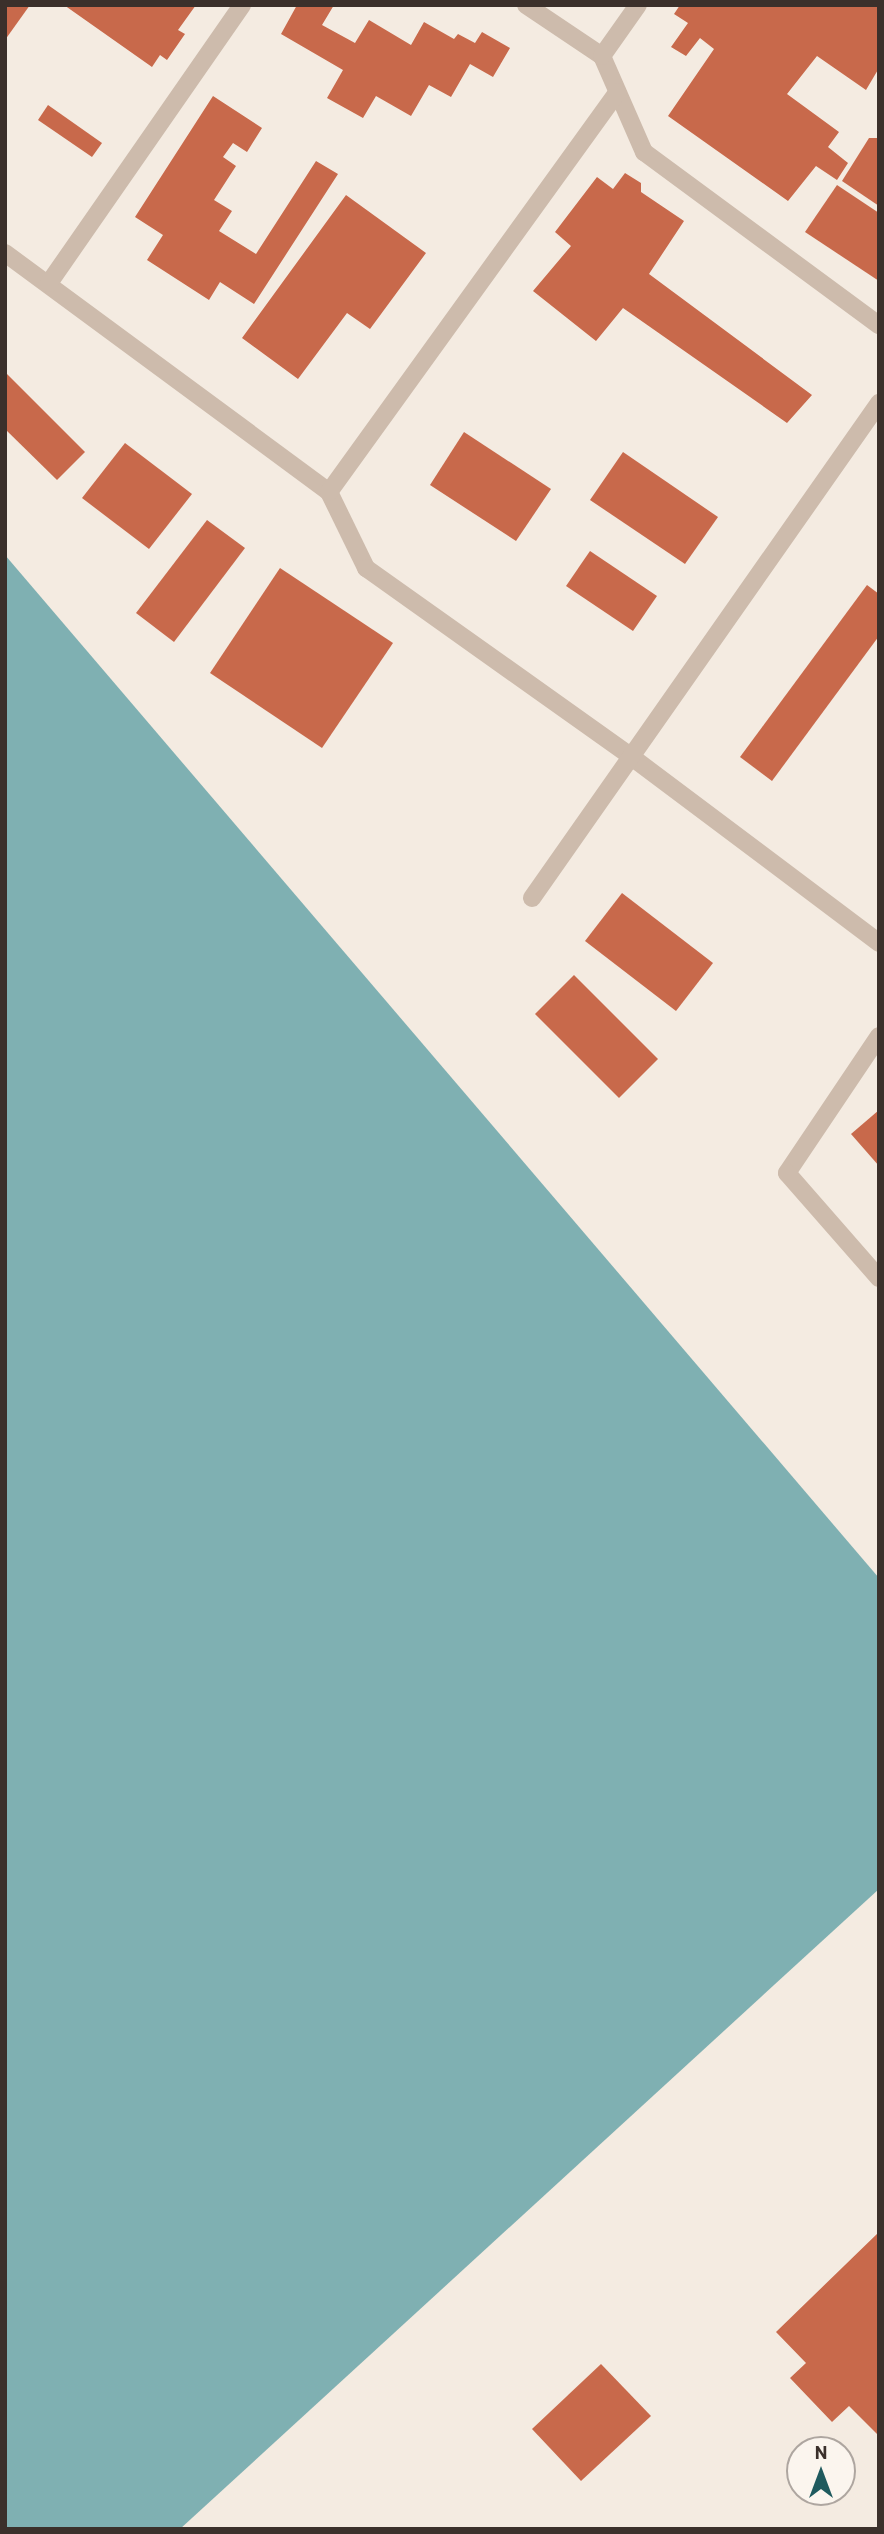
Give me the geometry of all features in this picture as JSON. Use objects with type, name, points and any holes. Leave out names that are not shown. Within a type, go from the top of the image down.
[{"type":"lane","points":[[49,284],[242,5]]},
{"type":"lane","points":[[526,5],[602,56],[644,152],[879,325]]},
{"type":"lane","points":[[602,56],[638,5]]},
{"type":"lane","points":[[329,492],[617,92]]},
{"type":"lane","points":[[5,253],[329,492],[366,568],[632,758],[879,943]]},
{"type":"lane","points":[[532,898],[879,402]]},
{"type":"lane","points":[[879,1036],[788,1173],[879,1278]]},
{"type":"water","points":[[5,555],[879,1578],[879,1889],[180,2529],[5,2529]]},
{"type":"building","points":[[5,5],[30,5],[5,40]]},
{"type":"building","points":[[64,5],[196,5],[178,30],[185,34],[167,60],[160,55],[152,67]]},
{"type":"building","points":[[297,5],[334,5],[322,25],[355,43],[369,20],[411,45],[424,22],[454,39],[458,34],[475,43],[482,32],[510,48],[493,77],[470,64],[451,97],[429,85],[411,116],[376,96],[363,118],[327,98],[343,70],[281,34]]},
{"type":"building","points":[[680,5],[879,5],[879,68],[866,90],[817,56],[787,94],[839,132],[828,147],[848,163],[837,180],[816,166],[788,201],[668,116],[714,49],[700,38],[686,56],[671,47],[688,23],[674,14]]},
{"type":"building","points":[[213,96],[262,128],[247,152],[233,143],[223,157],[236,166],[214,200],[232,211],[219,231],[256,254],[316,161],[338,174],[254,304],[220,282],[209,300],[147,260],[163,235],[135,217]]},
{"type":"building","points":[[48,105],[102,143],[92,157],[38,120]]},
{"type":"building","points":[[869,138],[879,138],[879,206],[842,181]]},
{"type":"building","points":[[625,173],[641,183],[641,192],[684,221],[649,274],[812,395],[787,423],[623,308],[596,341],[533,291],[571,246],[555,232],[597,177],[613,189]]},
{"type":"building","points":[[837,185],[879,213],[879,281],[805,232]]},
{"type":"building","points":[[346,195],[426,253],[370,329],[347,313],[298,379],[242,338]]},
{"type":"building","points":[[5,372],[85,452],[57,480],[5,429]]},
{"type":"building","points":[[464,432],[551,489],[516,541],[430,485]]},
{"type":"building","points":[[125,443],[192,494],[149,549],[82,498]]},
{"type":"building","points":[[623,452],[718,517],[685,564],[590,500]]},
{"type":"building","points":[[207,520],[245,548],[174,642],[136,613]]},
{"type":"building","points":[[590,551],[657,596],[633,631],[566,586]]},
{"type":"building","points":[[280,568],[393,643],[322,748],[210,673]]},
{"type":"building","points":[[867,585],[879,594],[879,636],[772,781],[740,757]]},
{"type":"building","points":[[622,893],[713,963],[676,1011],[585,941]]},
{"type":"building","points":[[574,975],[658,1059],[619,1098],[535,1014]]},
{"type":"building","points":[[879,1110],[879,1166],[851,1134]]},
{"type":"building","points":[[879,2232],[879,2436],[849,2406],[832,2422],[790,2378],[806,2363],[776,2332]]},
{"type":"building","points":[[601,2364],[651,2416],[581,2481],[532,2429]]}]
